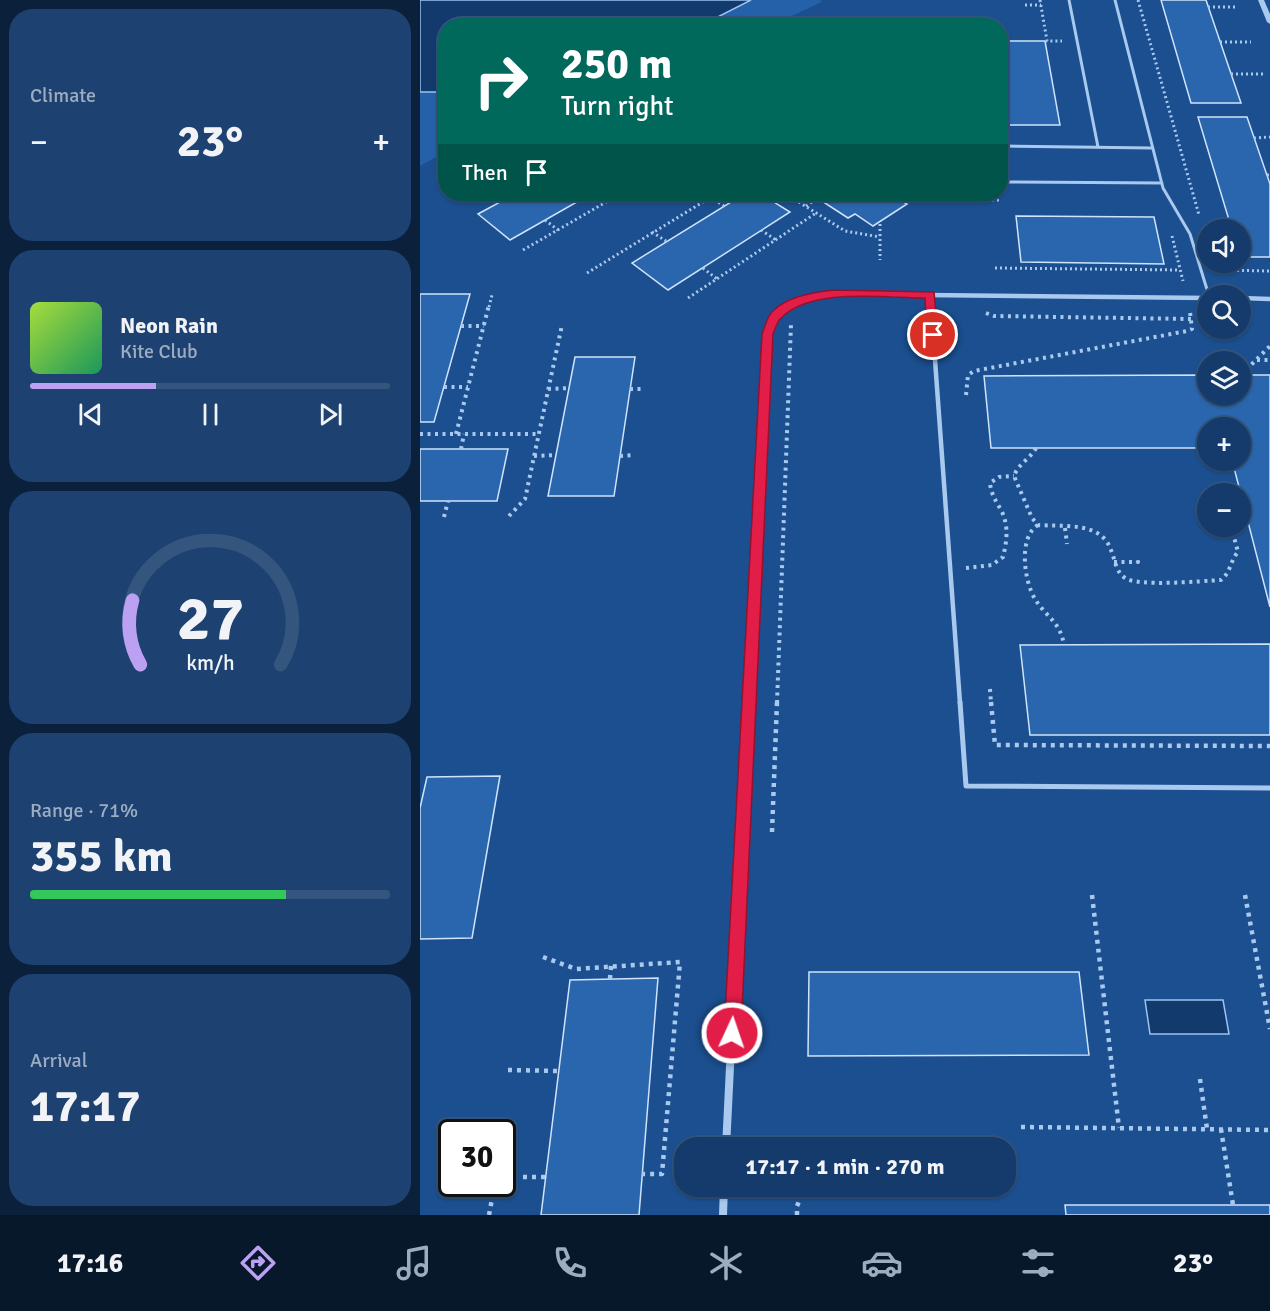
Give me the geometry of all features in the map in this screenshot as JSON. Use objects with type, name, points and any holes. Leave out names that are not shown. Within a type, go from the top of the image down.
[{"type":"street","points":[[1262,0],[1270,22]]},
{"type":"street","points":[[727,1137],[767,334],[774,317],[791,305],[814,296],[834,294],[1197,297]]},
{"type":"street","points":[[1251,298],[1270,299]]},
{"type":"street","points":[[723,1215],[724,1197]]},
{"type":"lane","points":[[1069,0],[1098,147]]},
{"type":"lane","points":[[1115,0],[1162,183],[1168,199],[1191,234],[1205,285]]},
{"type":"lane","points":[[1008,147],[1152,148]]},
{"type":"lane","points":[[1008,182],[1162,183]]},
{"type":"lane","points":[[930,295],[966,786],[1270,788]]},
{"type":"path","points":[[1040,0],[1047,41],[1063,41]]},
{"type":"path","points":[[1138,0],[1200,219]]},
{"type":"path","points":[[1025,5],[1041,5]]},
{"type":"path","points":[[1209,7],[1238,7]]},
{"type":"path","points":[[1220,42],[1251,42]]},
{"type":"path","points":[[1231,74],[1263,74]]},
{"type":"path","points":[[1254,138],[1270,137]]},
{"type":"path","points":[[523,250],[606,201]]},
{"type":"path","points":[[587,273],[703,201]]},
{"type":"path","points":[[716,201],[724,206]]},
{"type":"path","points":[[797,201],[845,231],[880,237]]},
{"type":"path","points":[[805,206],[813,201]]},
{"type":"path","points":[[688,298],[816,213]]},
{"type":"path","points":[[545,220],[558,230]]},
{"type":"path","points":[[880,224],[880,260]]},
{"type":"path","points":[[761,230],[776,240]]},
{"type":"path","points":[[1171,231],[1183,283]]},
{"type":"path","points":[[652,232],[666,241]]},
{"type":"path","points":[[703,268],[717,279]]},
{"type":"path","points":[[995,268],[1190,270]]},
{"type":"path","points":[[1251,271],[1270,271]]},
{"type":"path","points":[[456,434],[492,295]]},
{"type":"path","points":[[966,395],[968,375],[974,371],[1187,331],[1192,329],[1189,306]]},
{"type":"path","points":[[982,312],[994,316],[1191,319]]},
{"type":"path","points":[[772,832],[790,325],[794,320]]},
{"type":"path","points":[[509,516],[525,499],[562,325]]},
{"type":"path","points":[[461,326],[484,326]]},
{"type":"path","points":[[1251,366],[1270,346]]},
{"type":"path","points":[[1257,360],[1270,360]]},
{"type":"path","points":[[444,387],[468,387]]},
{"type":"path","points":[[548,388],[569,388]]},
{"type":"path","points":[[630,389],[643,389]]},
{"type":"path","points":[[420,434],[538,434]]},
{"type":"path","points":[[461,449],[464,434]]},
{"type":"path","points":[[1036,448],[1035,453],[1015,470],[1014,476],[1032,518],[1038,525],[1084,528],[1103,536],[1112,550],[1120,575],[1126,580],[1135,583],[1221,580],[1231,570],[1230,561],[1238,552],[1234,537]]},
{"type":"path","points":[[620,456],[634,455]]},
{"type":"path","points":[[534,456],[556,456]]},
{"type":"path","points":[[975,568],[998,563],[1003,557],[1008,530],[1004,515],[991,493],[990,483],[999,477],[1014,476]]},
{"type":"path","points":[[444,517],[448,501]]},
{"type":"path","points":[[1038,525],[1030,531],[1028,539],[1029,587],[1041,606],[1057,621],[1062,631],[1064,645]]},
{"type":"path","points":[[1065,528],[1067,544]]},
{"type":"path","points":[[1114,562],[1138,562],[1137,558]]},
{"type":"path","points":[[990,689],[995,746],[1270,746]]},
{"type":"path","points":[[1092,895],[1119,1128]]},
{"type":"path","points":[[1245,895],[1270,1029]]},
{"type":"path","points":[[543,957],[576,969],[680,962],[662,1174],[642,1174]]},
{"type":"path","points":[[610,979],[611,966]]},
{"type":"path","points":[[508,1070],[559,1071]]},
{"type":"path","points":[[1200,1079],[1207,1129]]},
{"type":"path","points":[[1021,1127],[1270,1130]]},
{"type":"path","points":[[1221,1129],[1233,1205]]},
{"type":"path","points":[[516,1177],[545,1177]]},
{"type":"path","points":[[797,1215],[797,1206],[801,1197]]},
{"type":"path","points":[[489,1215],[492,1199]]},
{"type":"shaded area","points":[[420,0],[751,0],[716,18],[438,18],[438,92],[420,92]]},
{"type":"shaded area","points":[[752,0],[820,0],[822,2],[787,18],[717,18]]},
{"type":"shaded area","points":[[420,92],[438,92],[438,156],[420,166]]},
{"type":"shaded area","points":[[1145,1000],[1223,1000],[1229,1034],[1150,1034]]},
{"type":"building","points":[[1161,0],[1206,0],[1241,103],[1191,103]]},
{"type":"building","points":[[1008,41],[1045,41],[1060,125],[1008,125]]},
{"type":"building","points":[[1198,117],[1247,117],[1270,184],[1270,257],[1251,257],[1251,219],[1229,219]]},
{"type":"building","points":[[502,201],[579,201],[510,240],[478,214]]},
{"type":"building","points":[[733,201],[772,201],[790,212],[668,290],[632,263]]},
{"type":"building","points":[[822,201],[902,201],[907,204],[873,226],[855,214],[848,218]]},
{"type":"building","points":[[1016,216],[1154,217],[1164,264],[1021,262]]},
{"type":"building","points":[[420,294],[470,294],[434,422],[420,422]]},
{"type":"building","points":[[575,357],[635,357],[614,496],[548,496]]},
{"type":"building","points":[[1197,375],[1197,405],[1251,405],[1251,375],[1270,375],[1270,607],[1251,534],[1251,483],[1238,483],[1235,471],[1251,471],[1251,417],[1197,417],[1197,448],[991,448],[984,376]]},
{"type":"building","points":[[420,449],[508,449],[497,501],[420,501]]},
{"type":"building","points":[[1270,644],[1270,735],[1030,735],[1020,645]]},
{"type":"building","points":[[500,776],[472,938],[420,939],[420,808],[427,777]]},
{"type":"building","points":[[809,972],[1079,972],[1089,1055],[808,1056]]},
{"type":"building","points":[[658,978],[639,1215],[541,1215],[570,980]]},
{"type":"building","points":[[1065,1205],[1270,1205],[1270,1215],[1066,1215]]},
{"type":"route","points":[[732,1033],[758,550],[767,334],[774,317],[791,305],[814,296],[834,294],[930,295],[933,335]]}]
